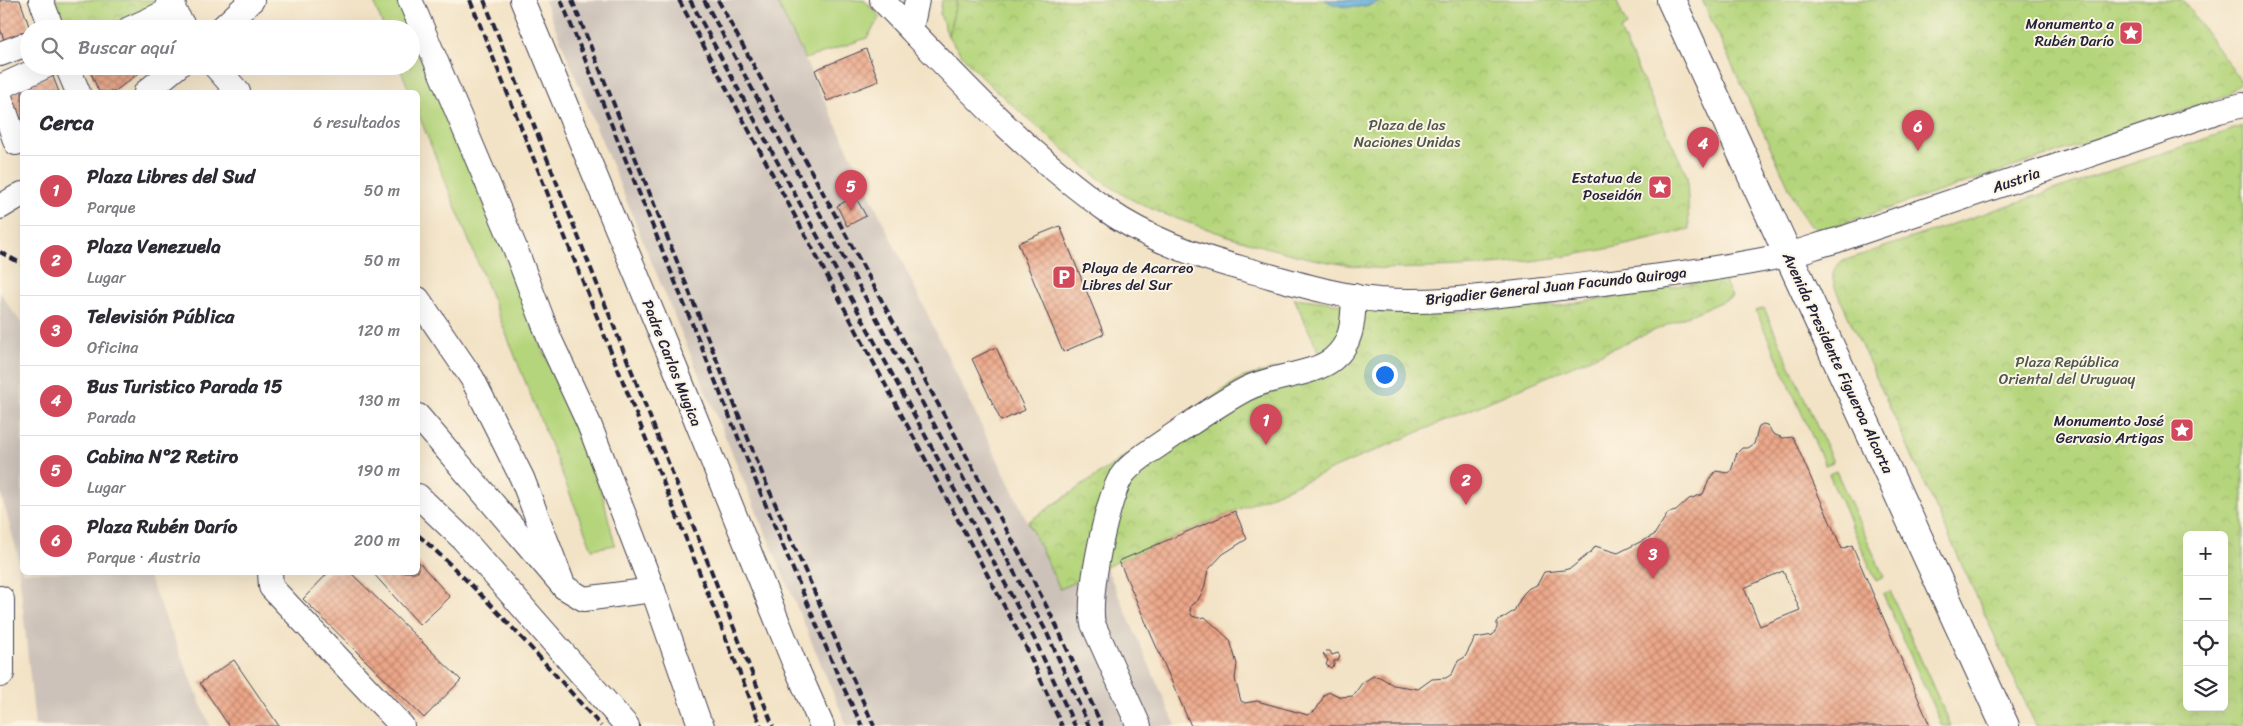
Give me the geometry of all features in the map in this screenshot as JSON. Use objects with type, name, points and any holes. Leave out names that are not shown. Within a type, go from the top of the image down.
[{"type":"main road","name":"Avenida Presidente Figueroa Alcorta","points":[[1671,0],[2005,726]]},
{"type":"main road","points":[[0,600],[0,673]]},
{"type":"street","points":[[41,0],[49,20]]},
{"type":"street","points":[[231,20],[252,0]]},
{"type":"street","points":[[410,0],[418,20]]},
{"type":"street","name":"Padre Carlos Mugica","points":[[522,0],[676,370],[793,660],[822,726]]},
{"type":"street","name":"Brigadier General Juan Facundo Quiroga","points":[[882,0],[1014,133],[1075,186],[1117,216],[1170,244],[1225,264],[1306,286],[1354,296],[1401,301],[1465,299],[1636,279],[1789,254]]},
{"type":"street","points":[[911,29],[917,0]]},
{"type":"street","points":[[150,20],[175,9]]},
{"type":"street","points":[[420,24],[515,248],[550,340],[589,424],[653,590],[700,725]]},
{"type":"street","points":[[0,54],[20,46]]},
{"type":"street","points":[[0,87],[26,75]]},
{"type":"street","points":[[71,75],[77,90]]},
{"type":"street","points":[[148,90],[167,75]]},
{"type":"street","points":[[0,97],[13,146]]},
{"type":"street","name":"Austria","points":[[1789,254],[1838,240],[2219,111],[2243,105]]},
{"type":"street","points":[[0,207],[20,195]]},
{"type":"street","points":[[1140,726],[1093,624],[1091,613],[1091,596],[1108,514],[1121,477],[1132,464],[1146,453],[1248,388],[1287,374],[1318,368],[1333,359],[1348,343],[1353,320],[1354,296]]},
{"type":"street","points":[[420,301],[472,378],[522,478],[564,586]]},
{"type":"street","points":[[420,418],[564,586],[584,599],[653,590]]},
{"type":"street","points":[[420,498],[463,539],[627,726]]},
{"type":"street","points":[[265,577],[402,726]]},
{"type":"shaded area","points":[[544,0],[776,0],[1060,589],[1106,567],[1176,726],[847,726],[649,256]]},
{"type":"shaded area","points":[[0,293],[20,321],[20,575],[148,575],[210,726],[35,726],[17,552],[0,490]]},
{"type":"green space","points":[[54,0],[156,0],[157,2],[125,20],[62,20]]},
{"type":"green space","points":[[373,0],[401,0],[409,20],[381,20]]},
{"type":"green space","points":[[776,0],[864,0],[880,17],[867,38],[805,59]]},
{"type":"green space","points":[[942,0],[957,0],[948,36],[940,14]]},
{"type":"green space","name":"Plaza de las Naciones Unidas","points":[[957,0],[1616,0],[1627,26],[1620,30],[1687,176],[1689,229],[1626,245],[1562,257],[1466,267],[1433,268],[1380,268],[1345,265],[1289,253],[1234,238],[1169,216],[1124,195],[1081,164],[1015,108],[979,74],[948,36]]},
{"type":"green space","points":[[1702,0],[2183,0],[2241,81],[2228,96],[1823,230],[1809,225],[1800,211]]},
{"type":"green space","points":[[420,47],[603,497],[615,545],[592,549],[420,118],[420,90],[409,90],[403,75],[420,75]]},
{"type":"green space","name":"Plaza República Oriental del Uruguay","points":[[2243,126],[2243,726],[2036,726],[1836,290],[1833,274],[1843,261]]},
{"type":"green space","points":[[1723,278],[1732,297],[1119,561],[1060,589],[1028,522],[1241,378],[1321,357],[1294,298],[1329,302],[1379,312],[1442,314],[1503,308],[1559,306]]},
{"type":"green space","points":[[1764,308],[1833,462],[1825,465],[1756,311]]},
{"type":"green space","points":[[1836,471],[1884,577],[1876,581],[1829,474]]},
{"type":"green space","points":[[1890,591],[1951,726],[1942,726],[1883,594]]},
{"type":"water","points":[[1325,0],[1384,0],[1370,5],[1347,7]]},
{"type":"building","points":[[0,0],[20,0],[27,20],[20,20],[20,41],[6,46],[0,28]]},
{"type":"building","points":[[866,49],[879,81],[827,101],[815,70]]},
{"type":"building","points":[[52,75],[58,90],[21,90]]},
{"type":"building","points":[[92,75],[136,75],[117,90],[98,90]]},
{"type":"building","points":[[20,91],[20,130],[6,98]]},
{"type":"building","points":[[855,196],[866,216],[847,226],[837,206]]},
{"type":"building","points":[[1060,226],[1104,334],[1063,352],[1018,243]]},
{"type":"building","points":[[996,347],[1025,410],[1001,421],[972,359]]},
{"type":"building","points":[[1767,425],[1773,434],[1783,438],[1793,437],[1842,549],[1852,545],[1930,726],[1191,726],[1119,561],[1235,511],[1247,539],[1223,554],[1208,570],[1204,589],[1198,600],[1191,605],[1190,611],[1192,616],[1198,618],[1205,617],[1230,640],[1237,664],[1235,679],[1241,701],[1245,703],[1257,701],[1308,715],[1316,710],[1325,694],[1330,692],[1341,697],[1353,696],[1362,683],[1373,676],[1380,677],[1393,685],[1418,689],[1432,679],[1446,678],[1452,674],[1458,661],[1465,657],[1475,638],[1493,635],[1497,628],[1497,622],[1514,611],[1523,594],[1529,588],[1537,585],[1544,572],[1571,568],[1592,551],[1595,546],[1618,553],[1654,535],[1668,513],[1676,511],[1689,499],[1703,494],[1710,478],[1716,471],[1727,473],[1731,471],[1737,453],[1742,448],[1748,448],[1754,444],[1759,426]],"holes":[[[1783,571],[1800,610],[1760,626],[1744,588]]]},
{"type":"building","points":[[420,563],[450,597],[420,625],[375,575],[420,575]]},
{"type":"building","points":[[326,575],[353,575],[461,680],[424,718],[303,599]]},
{"type":"building","points":[[1326,651],[1330,651],[1332,655],[1338,653],[1340,656],[1338,661],[1334,661],[1334,665],[1331,668],[1326,665],[1328,660],[1323,654]]},
{"type":"building","points":[[234,660],[279,726],[229,726],[200,683]]},
{"type":"railway","points":[[470,0],[761,726]]},
{"type":"railway","points":[[484,0],[773,726]]},
{"type":"railway","points":[[561,0],[759,489],[839,678],[862,726]]},
{"type":"railway","points":[[572,0],[766,483],[874,726]]},
{"type":"railway","points":[[679,0],[1024,643],[1062,726]]},
{"type":"railway","points":[[690,0],[1034,638],[1075,726]]},
{"type":"railway","points":[[704,0],[1046,631],[1089,726]]},
{"type":"railway","points":[[718,0],[1023,560],[1057,627],[1102,726]]},
{"type":"railway","points":[[0,252],[20,263]]},
{"type":"railway","points":[[420,537],[466,580],[535,652],[601,726]]},
{"type":"place","name":"Monumento a Rubén Darío","points":[[2131,33]]},
{"type":"place","name":"Plaza Rubén Darío","points":[[1918,151]]},
{"type":"place","name":"Bus Turistico Parada 15","points":[[1703,168]]},
{"type":"place","name":"Estatua de Poseidón","points":[[1660,187]]},
{"type":"place","name":"Cabina N°2 Retiro","points":[[851,211]]},
{"type":"place","name":"Playa de Acarreo Libres del Sur","points":[[1064,277]]},
{"type":"place","name":"Monumento José Gervasio Artigas","points":[[2182,430]]},
{"type":"place","name":"Plaza Libres del Sud","points":[[1266,445]]},
{"type":"place","name":"Plaza Venezuela","points":[[1466,505]]},
{"type":"place","name":"Televisión Pública","points":[[1653,579]]}]
